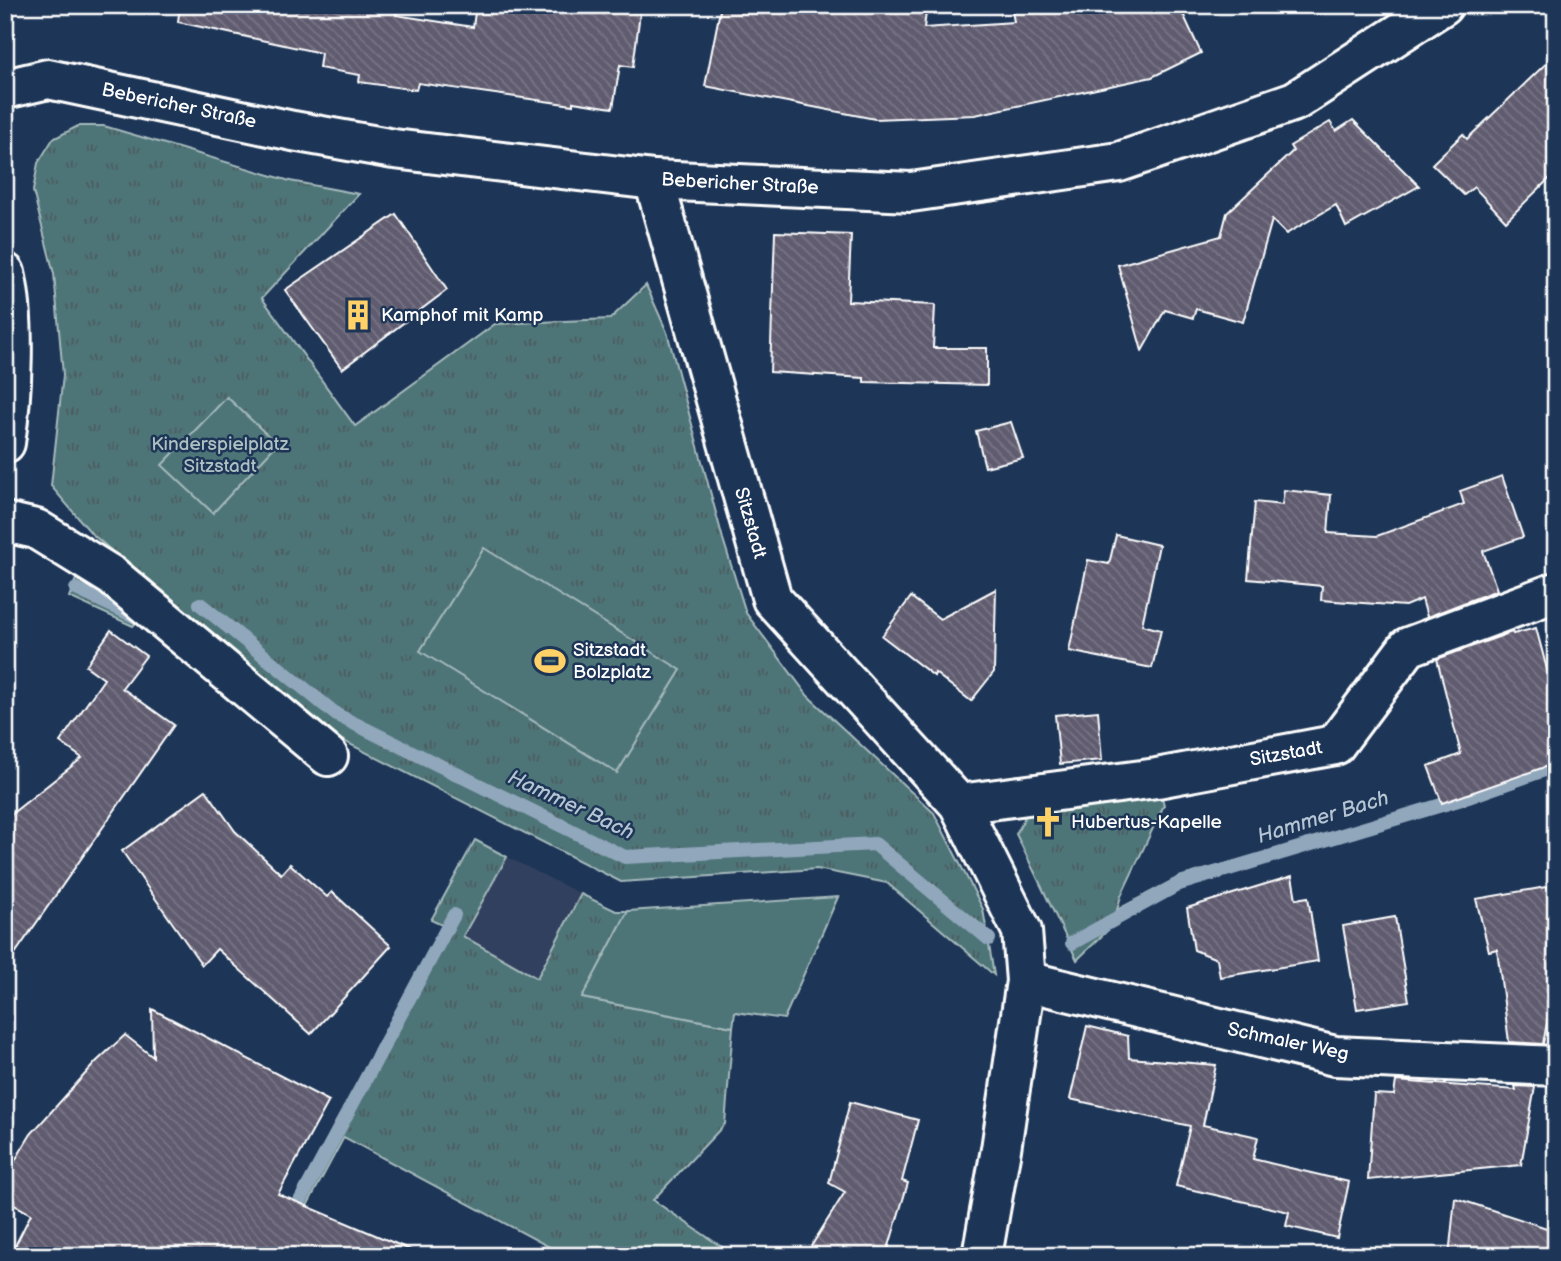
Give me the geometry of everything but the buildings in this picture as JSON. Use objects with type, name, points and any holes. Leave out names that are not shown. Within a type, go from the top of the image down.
[{"type":"street","name":"Bebericher Straße","points":[[5,89],[48,79],[293,131],[394,149],[654,180],[911,192],[1119,162],[1295,101],[1443,5]]},
{"type":"street","name":"Sitzstadt","points":[[654,180],[772,599],[959,804],[1022,931],[1026,981],[982,1256]]},
{"type":"street","points":[[5,273],[10,295],[10,407],[5,443]]},
{"type":"street","points":[[5,522],[36,529],[112,576],[328,757]]},
{"type":"street","name":"Sitzstadt","points":[[959,804],[1157,778],[1335,745],[1408,647],[1556,592]]},
{"type":"street","name":"Schmaler Weg","points":[[1026,981],[1335,1056],[1556,1066]]},
{"type":"shaded area","points":[[507,857],[581,894],[537,978],[463,936]]},
{"type":"green space","points":[[78,126],[104,126],[290,181],[359,194],[262,298],[355,426],[495,324],[610,319],[646,285],[667,332],[723,539],[746,613],[808,696],[934,813],[983,909],[994,975],[887,883],[817,869],[621,882],[324,731],[92,534],[51,486],[63,375],[54,274],[33,191],[38,163],[53,139]]},
{"type":"green space","name":"Kinderspielplatz Sitzstadt","points":[[227,397],[277,444],[213,513],[162,465]]},
{"type":"green space","name":"Sitzstadt Bolzplatz","points":[[484,548],[681,670],[617,773],[420,651]]},
{"type":"green space","points":[[76,579],[129,606],[141,617],[133,626],[69,597]]},
{"type":"green space","points":[[1556,764],[1556,770],[1472,802],[1181,888],[1110,928],[1077,960],[1016,834],[1028,811],[1161,794],[1164,805],[1117,910],[1179,877],[1307,841]]},
{"type":"green space","points":[[475,840],[507,857],[463,936],[537,978],[581,894],[616,911],[628,911],[583,998],[733,1027],[725,1124],[653,1200],[735,1256],[566,1256],[344,1137],[280,1256],[264,1256],[442,925],[431,920]]},
{"type":"green space","points":[[838,897],[784,1019],[735,1012],[733,1027],[582,998],[628,911]]},
{"type":"waterway","name":"Hammer Bach","points":[[76,589],[136,617]]},
{"type":"waterway","name":"Hammer Bach","points":[[200,604],[337,715],[625,857],[875,844],[989,939]]},
{"type":"waterway","name":"Hammer Bach","points":[[1072,943],[1179,884],[1468,797],[1556,766]]},
{"type":"waterway","points":[[291,1218],[454,915]]},
{"type":"place","name":"Kamphof mit Kamp","points":[[358,315]]},
{"type":"place","name":"Sitzstadt Bolzplatz","points":[[550,661]]},
{"type":"place","name":"Hubertus-Kapelle","points":[[1048,822]]}]
